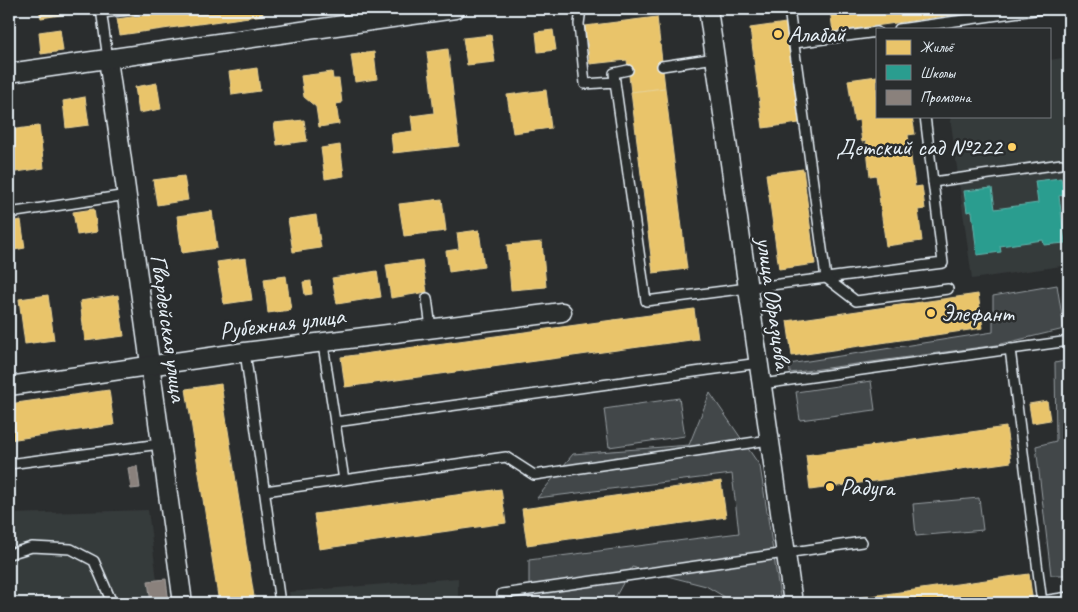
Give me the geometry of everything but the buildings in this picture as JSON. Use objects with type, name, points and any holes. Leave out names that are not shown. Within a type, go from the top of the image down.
[{"type":"street","points":[[9,73],[455,9]]},
{"type":"street","name":"улица Образцова","points":[[708,9],[793,603]]},
{"type":"street","name":"Гвардейская улица","points":[[108,59],[183,603]]},
{"type":"street","name":"Рубежная улица","points":[[9,386],[245,352],[562,312]]},
{"type":"lane","points":[[108,59],[101,11],[136,9]]},
{"type":"lane","points":[[581,9],[578,24],[584,84],[615,82]]},
{"type":"lane","points":[[789,9],[826,278],[856,301],[948,289]]},
{"type":"lane","points":[[905,28],[1014,11],[1042,9]]},
{"type":"lane","points":[[794,43],[876,32]]},
{"type":"lane","points":[[662,66],[715,58]]},
{"type":"lane","points":[[628,70],[614,73],[646,301],[943,263],[925,118]]},
{"type":"lane","points":[[933,182],[1061,164]]},
{"type":"lane","points":[[9,213],[126,195]]},
{"type":"lane","points":[[427,298],[431,328]]},
{"type":"lane","points":[[762,384],[1069,341]]},
{"type":"lane","points":[[1010,350],[1042,602],[1069,597]]},
{"type":"lane","points":[[324,351],[344,480]]},
{"type":"lane","points":[[245,352],[280,603]]},
{"type":"lane","points":[[335,422],[759,363]]},
{"type":"lane","points":[[265,492],[506,457],[534,475],[770,440]]},
{"type":"lane","points":[[9,464],[160,444]]},
{"type":"lane","points":[[503,603],[502,594],[862,542]]},
{"type":"lane","points":[[9,554],[32,547],[70,549],[94,561],[110,598],[110,603]]},
{"type":"shaded area","name":"Детский сад №222","points":[[1069,57],[1069,265],[972,279],[950,118],[1050,118],[1050,60]]},
{"type":"shaded area","points":[[1057,285],[1064,329],[997,345],[790,373],[789,364],[993,332],[993,296]]},
{"type":"shaded area","points":[[1069,360],[1069,575],[1051,575],[1036,446],[1056,441],[1055,363]]},
{"type":"shaded area","points":[[871,381],[875,410],[800,420],[796,392]]},
{"type":"shaded area","points":[[710,393],[760,466],[781,603],[735,603],[706,586],[632,567],[612,603],[529,603],[529,560],[739,533],[732,474],[537,498],[573,454],[689,445]]},
{"type":"shaded area","points":[[679,398],[685,436],[609,447],[604,409]]},
{"type":"shaded area","points":[[979,498],[983,530],[916,536],[913,504]]},
{"type":"shaded area","points":[[148,510],[160,603],[9,603],[9,514]]},
{"type":"shaded area","points":[[458,578],[458,603],[291,603],[289,592]]},
{"type":"place","name":"Алабай","points":[[778,34]]},
{"type":"place","name":"Детский сад №222","points":[[1012,147]]},
{"type":"place","name":"Элефант","points":[[931,313]]},
{"type":"place","name":"Радуга","points":[[830,487]]}]
